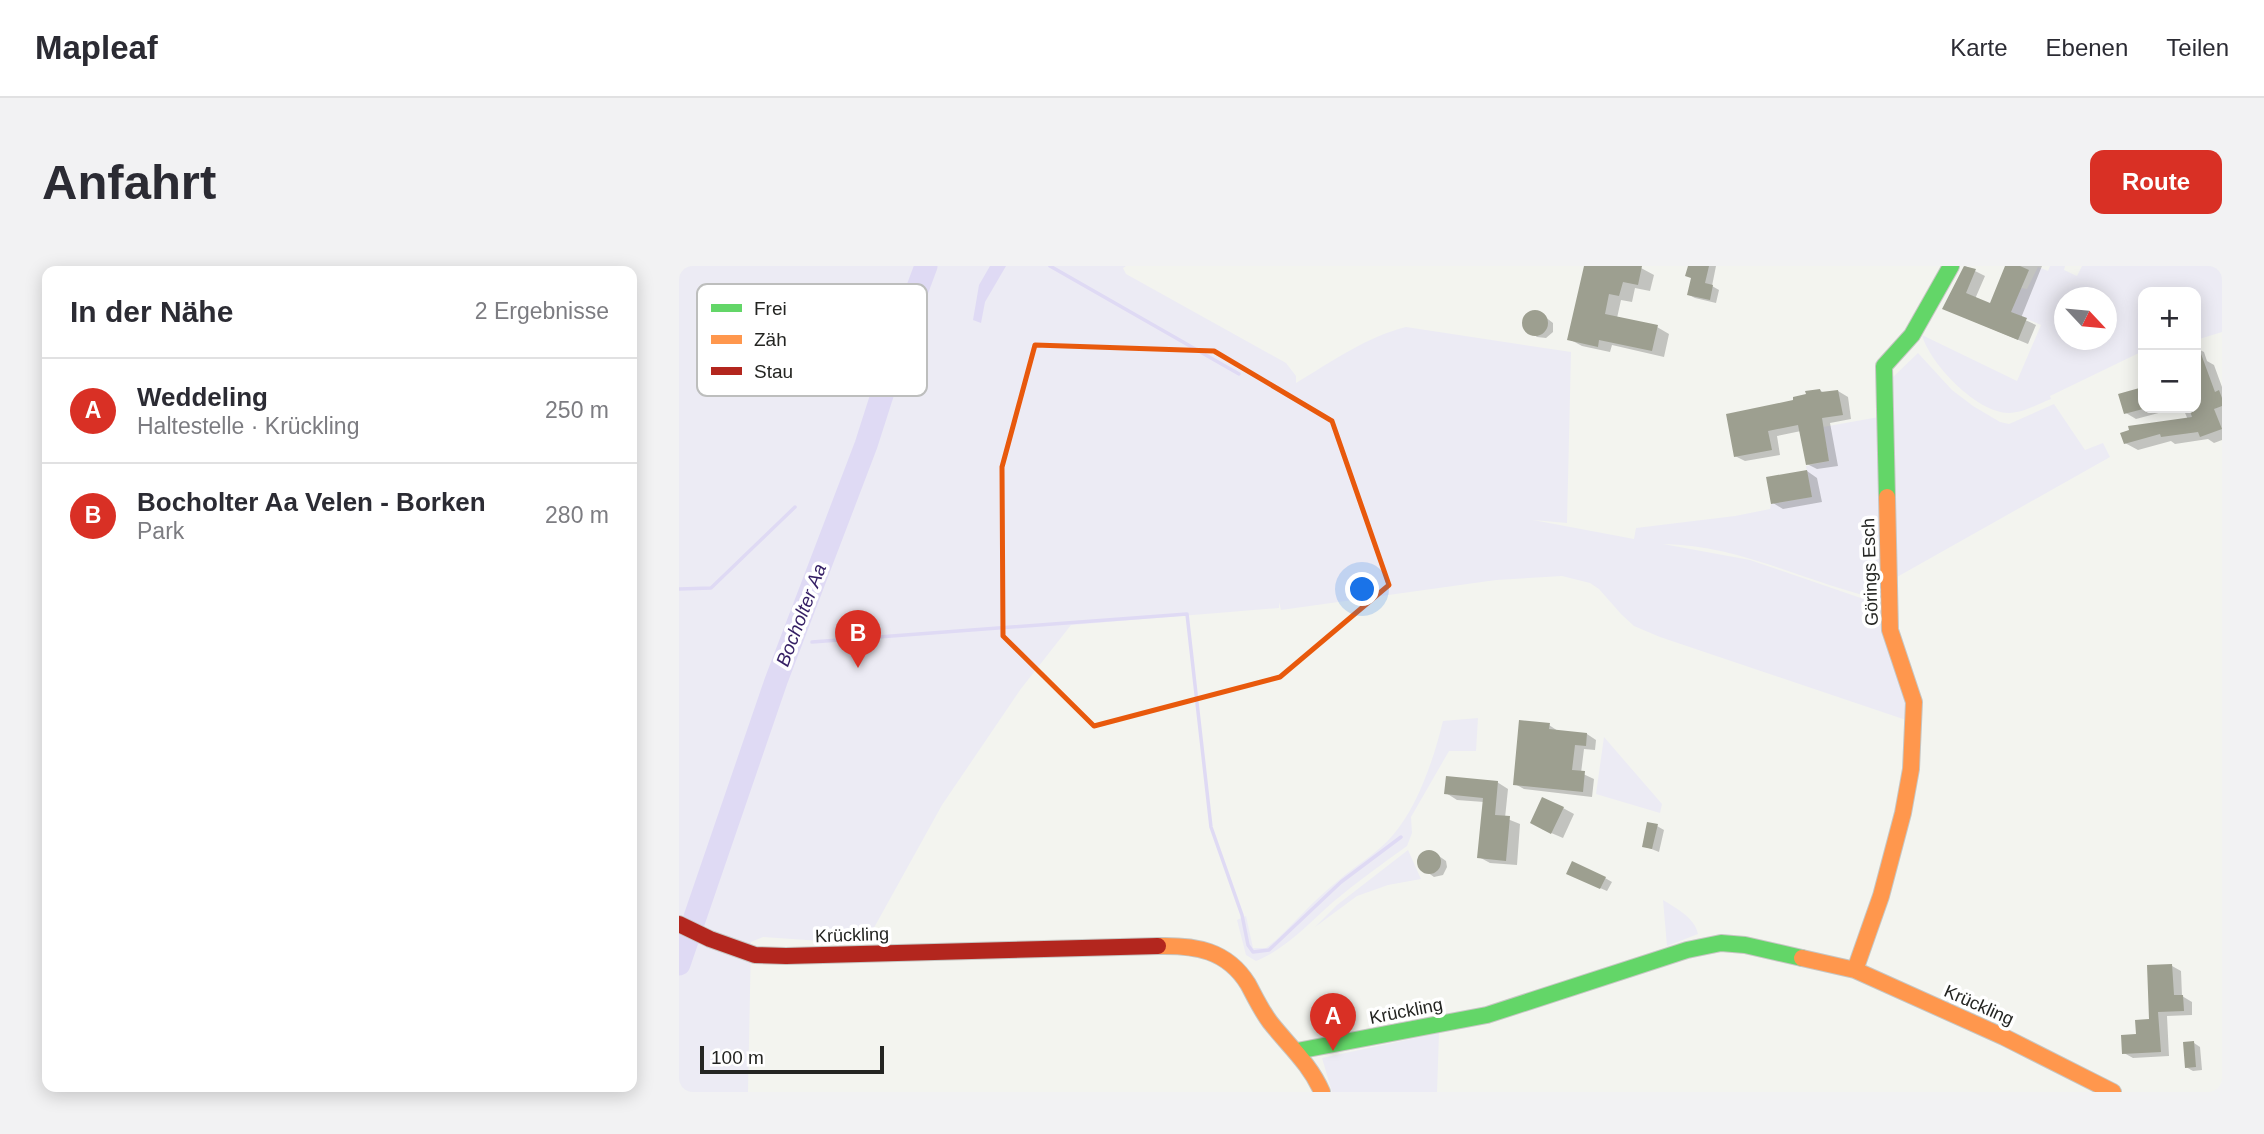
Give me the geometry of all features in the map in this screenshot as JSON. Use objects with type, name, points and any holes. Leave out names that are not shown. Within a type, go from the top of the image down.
[{"type":"street","name":"Görings Esch","points":[[1855,970],[1881,896],[1903,813],[1911,769],[1914,722],[1914,702],[1890,630],[1884,366],[1912,335],[1951,266]]},
{"type":"street","name":"Krückling","points":[[679,924],[710,939],[755,955],[1183,945],[1198,947],[1217,953],[1234,965],[1269,1021],[1297,1051],[1487,1015],[1687,950],[1721,943],[1772,950],[1855,970],[2004,1038],[2113,1092]]},
{"type":"street","points":[[1297,1051],[1317,1079],[1322,1092]]},
{"type":"highlighted area","points":[[1035,345],[1214,351],[1332,421],[1389,585],[1280,677],[1094,726],[1003,636],[1002,467]]},
{"type":"shaded area","points":[[679,266],[1126,266],[1123,268],[1126,274],[1286,363],[1296,376],[1296,383],[1363,344],[1406,327],[1571,352],[1567,523],[1533,520],[1634,539],[1636,528],[1735,516],[1770,509],[1771,504],[1812,497],[1806,466],[1829,461],[1823,427],[1879,417],[1883,600],[1855,593],[1747,558],[1720,551],[1663,544],[1750,560],[1884,606],[1909,721],[1660,637],[1634,626],[1590,583],[1562,576],[1496,580],[1281,610],[1279,602],[1279,608],[1071,625],[1020,690],[942,805],[865,944],[763,937],[751,942],[748,1092],[679,1092]]},
{"type":"shaded area","points":[[990,266],[1006,266],[985,302],[981,323],[973,320],[979,285]]},
{"type":"shaded area","points":[[2050,266],[2065,266],[2064,270],[2077,276],[2082,266],[2222,266],[2222,332],[2201,338],[2201,287],[2138,287],[2138,353],[2030,408],[2014,413],[1996,411],[1983,405],[1957,385],[1934,359],[1922,335],[2017,381],[2041,325],[2011,312],[2021,288],[2027,289],[2038,267],[2048,271]]},
{"type":"shaded area","points":[[1918,353],[1952,390],[2000,422],[2009,424],[2054,404],[2085,450],[2103,443],[2110,457],[1897,577],[1893,377]]},
{"type":"shaded area","points":[[1478,718],[1476,751],[1449,751],[1411,817],[1412,833],[1407,846],[1342,895],[1277,950],[1256,961],[1246,955],[1237,920],[1246,916],[1253,948],[1266,948],[1276,940],[1314,902],[1381,848],[1393,835],[1410,810],[1424,781],[1443,721]]},
{"type":"shaded area","points":[[1604,737],[1662,804],[1660,813],[1596,794]]},
{"type":"shaded area","points":[[1408,850],[1421,879],[1388,885],[1357,896],[1315,927],[1337,905]]},
{"type":"shaded area","points":[[1663,900],[1689,918],[1698,934],[1667,946]]},
{"type":"shaded area","points":[[1439,1033],[1437,1092],[1332,1092],[1322,1058]]},
{"type":"building","points":[[1584,266],[1642,266],[1638,285],[1623,282],[1619,296],[1609,294],[1605,314],[1658,325],[1652,351],[1599,340],[1598,347],[1567,340]]},
{"type":"building","points":[[1688,266],[1709,266],[1705,283],[1713,285],[1710,300],[1687,295],[1691,278],[1685,276]]},
{"type":"building","points":[[1964,266],[1976,269],[1966,293],[1990,303],[2005,266],[2020,266],[2029,270],[2011,312],[2027,318],[2018,340],[1942,309]]},
{"type":"building","points":[[1535,310],[1544,314],[1548,323],[1544,332],[1535,336],[1526,332],[1522,323],[1526,314]]},
{"type":"building","points":[[2201,354],[2215,392],[2219,390],[2222,398],[2222,406],[2214,409],[2222,429],[2200,437],[2198,432],[2161,437],[2160,434],[2124,444],[2120,433],[2129,430],[2128,426],[2192,417],[2191,413],[2201,413]]},
{"type":"building","points":[[2138,388],[2138,410],[2124,414],[2118,394]]},
{"type":"building","points":[[1820,389],[1821,392],[1838,390],[1843,415],[1822,418],[1829,461],[1806,465],[1798,425],[1768,431],[1772,450],[1734,457],[1726,414],[1793,400],[1793,397],[1806,394],[1805,391]]},
{"type":"building","points":[[1807,470],[1812,497],[1771,504],[1766,477]]},
{"type":"building","points":[[1519,720],[1550,723],[1549,729],[1587,733],[1586,746],[1575,745],[1572,770],[1585,771],[1583,792],[1513,785]]},
{"type":"building","points":[[1446,776],[1498,781],[1495,815],[1510,816],[1506,861],[1477,858],[1483,798],[1444,794]]},
{"type":"building","points":[[1542,797],[1564,807],[1551,834],[1530,823]]},
{"type":"building","points":[[1647,822],[1658,824],[1652,849],[1642,847]]},
{"type":"building","points":[[1429,850],[1438,853],[1441,862],[1438,871],[1429,874],[1420,871],[1417,862],[1420,853]]},
{"type":"building","points":[[1572,861],[1606,877],[1600,889],[1566,874]]},
{"type":"building","points":[[2172,964],[2174,995],[2183,995],[2184,1011],[2158,1012],[2161,1052],[2122,1054],[2121,1035],[2136,1034],[2135,1020],[2149,1019],[2147,965]]},
{"type":"building","points":[[2194,1041],[2196,1067],[2185,1068],[2183,1042]]},
{"type":"waterway","name":"Bocholter Aa","points":[[919,284],[926,266]]},
{"type":"waterway","points":[[1050,266],[1239,374]]},
{"type":"waterway","name":"Bocholter Aa","points":[[679,964],[776,681],[866,445],[882,396]]},
{"type":"waterway","points":[[679,589],[711,588],[795,507]]},
{"type":"waterway","points":[[812,642],[1187,614],[1211,827],[1242,915],[1248,945],[1253,952],[1269,950],[1341,882],[1401,837]]},
{"type":"traffic: fast","points":[[1887,497],[1884,366],[1912,335],[1951,266]]},
{"type":"traffic: fast","points":[[1297,1051],[1487,1015],[1687,950],[1721,943],[1745,945],[1802,958]]},
{"type":"traffic: slow","points":[[1855,970],[1881,896],[1903,813],[1911,769],[1914,702],[1890,630],[1887,497]]},
{"type":"traffic: slow","points":[[1158,946],[1197,949],[1209,952],[1230,964],[1248,984],[1270,1022],[1305,1064],[1322,1092]]},
{"type":"traffic: slow","points":[[1802,958],[1855,970],[2004,1037],[2113,1092]]},
{"type":"traffic: jam","points":[[679,924],[710,939],[755,955],[1158,946]]},
{"type":"place","name":"Bocholter Aa Velen - Borken","points":[[858,668]]},
{"type":"place","name":"Weddeling","points":[[1333,1051]]}]
